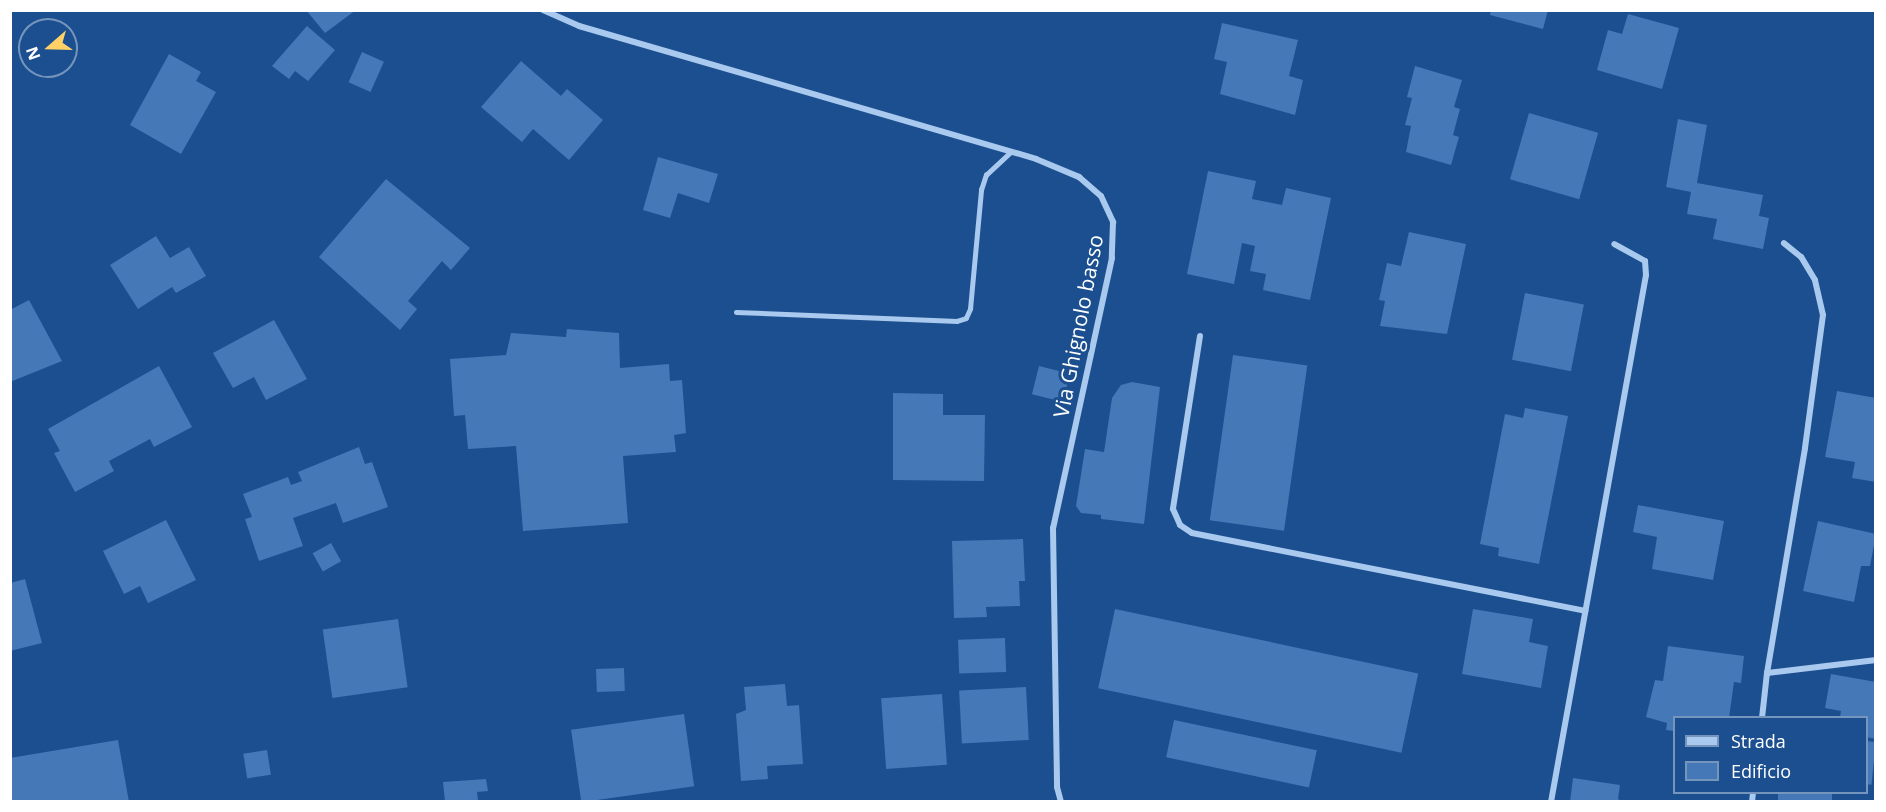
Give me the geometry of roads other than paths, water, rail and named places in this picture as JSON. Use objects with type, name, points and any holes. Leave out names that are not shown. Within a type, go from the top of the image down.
[{"type":"street","name":"Via Ghignolo basso","points":[[543,10],[579,26],[819,93],[1011,152],[1079,177],[1101,196],[1113,222],[1112,258],[1053,528],[1057,787],[1061,801]]},
{"type":"street","points":[[1762,716],[1767,673],[1805,448],[1823,315],[1815,280],[1801,257],[1784,243]]},
{"type":"street","points":[[1551,801],[1646,275],[1645,261],[1614,244]]},
{"type":"street","points":[[1200,336],[1173,509],[1180,525],[1192,533],[1585,611]]},
{"type":"street","points":[[1767,673],[1875,660]]},
{"type":"lane","points":[[736,312],[957,321],[966,318],[970,309],[981,190],[986,175],[1011,152]]}]
